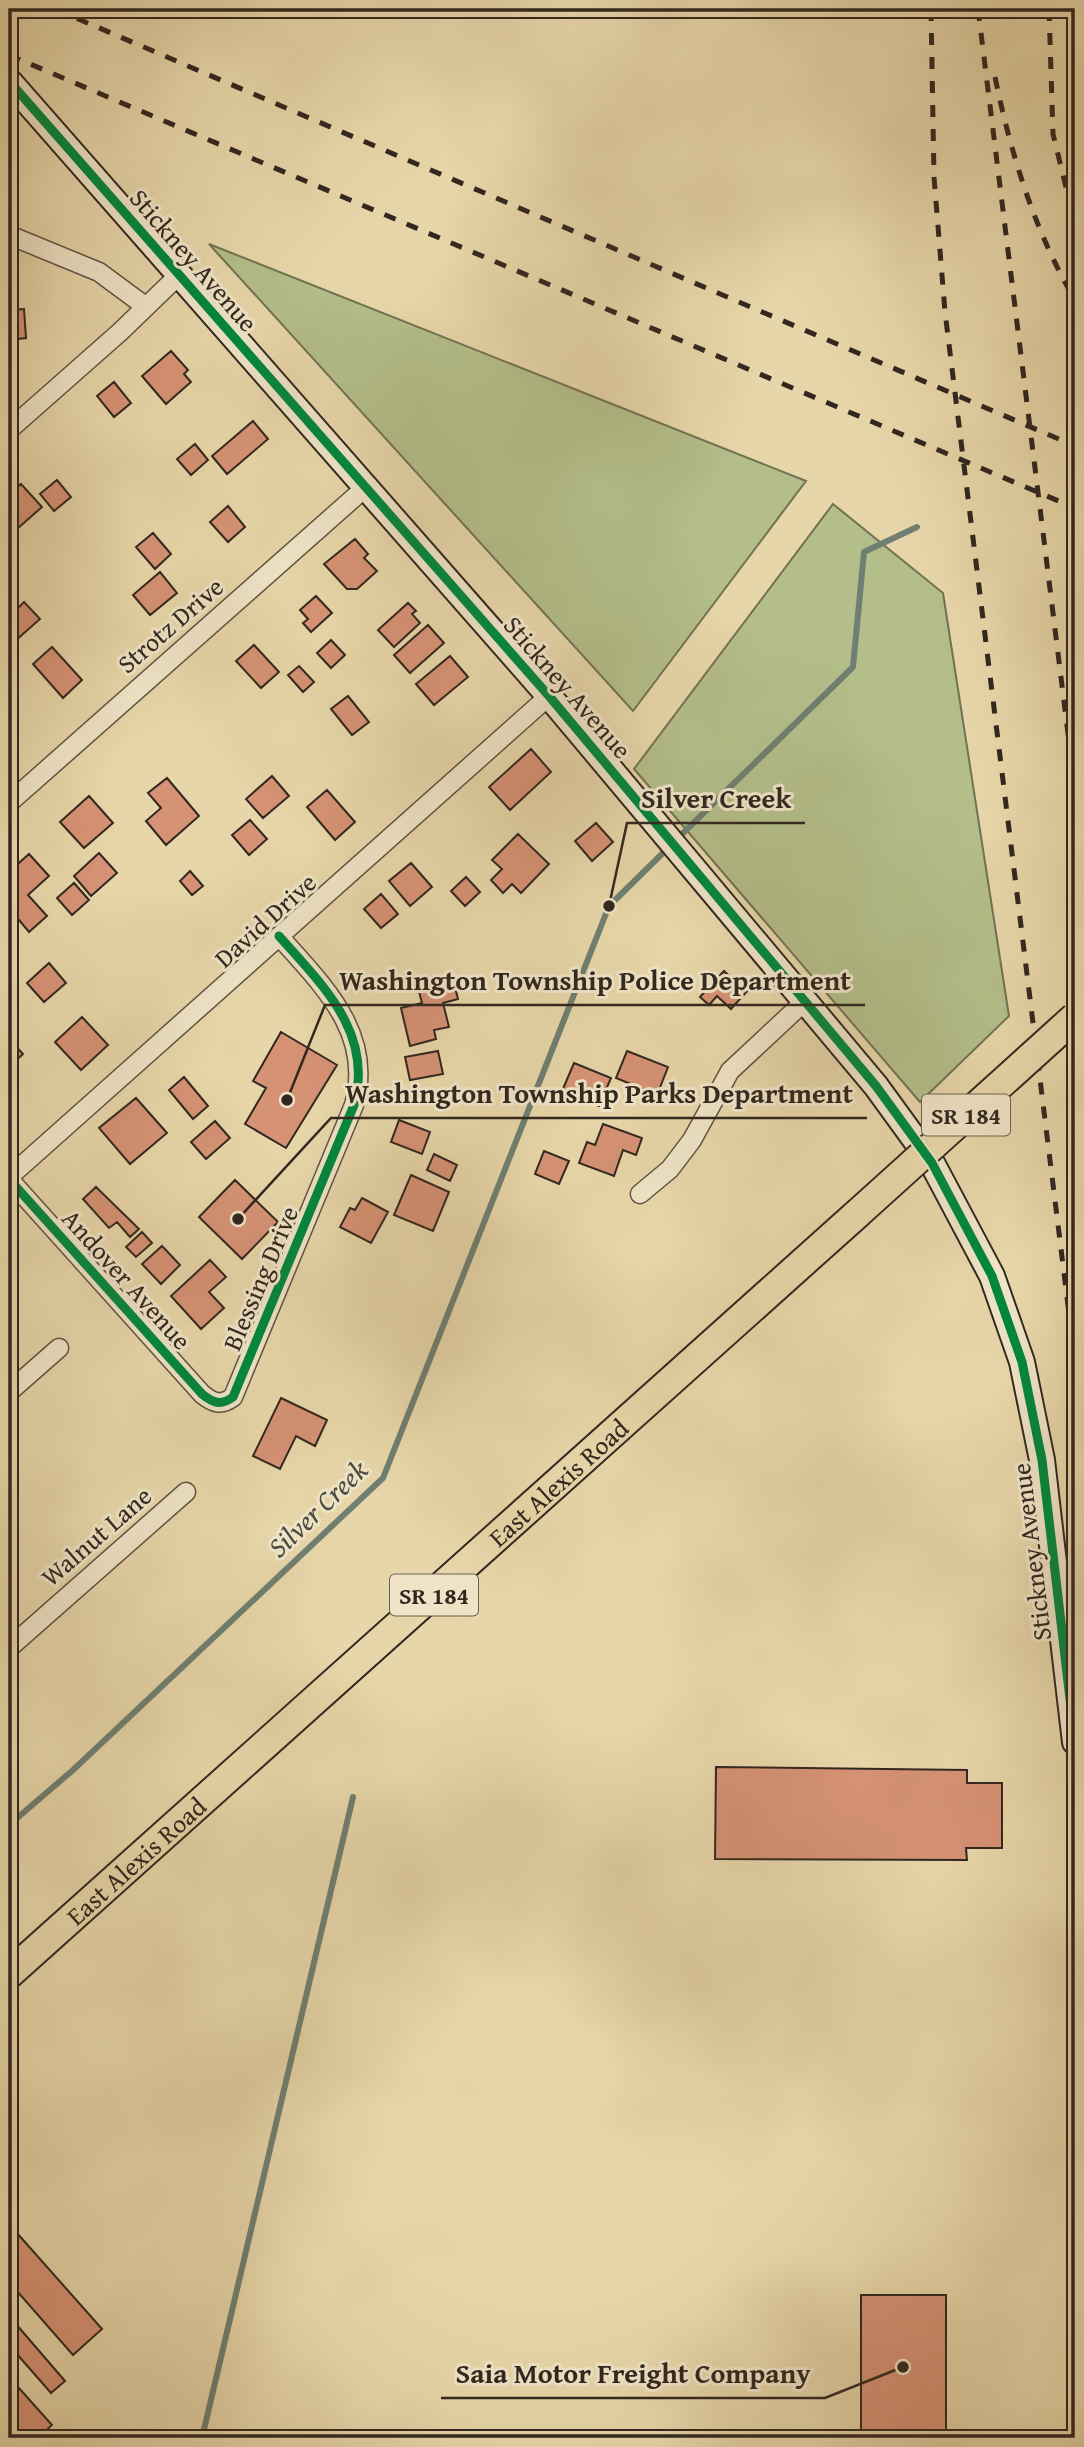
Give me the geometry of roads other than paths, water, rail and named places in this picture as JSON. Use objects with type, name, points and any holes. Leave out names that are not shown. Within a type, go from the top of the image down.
[{"type":"main road","name":"East Alexis Road","points":[[11,1968],[1075,1017]]},
{"type":"street","name":"Stickney Avenue","points":[[9,81],[549,696],[876,1086],[928,1157],[992,1276],[1022,1362],[1042,1460],[1075,1742]]},
{"type":"street","points":[[9,235],[99,272],[145,306]]},
{"type":"street","points":[[9,430],[120,332],[179,275]]},
{"type":"street","name":"Strotz Drive","points":[[9,803],[366,487]]},
{"type":"street","name":"David Drive","points":[[9,1178],[549,696]]},
{"type":"street","name":"Blessing Drive","points":[[216,1403],[225,1403],[238,1387],[335,1153],[359,1086],[356,1047],[341,1010],[279,936]]},
{"type":"street","points":[[640,1194],[670,1169],[692,1140],[730,1071],[804,1002]]},
{"type":"street","name":"Andover Avenue","points":[[9,1178],[202,1394],[216,1403]]},
{"type":"street","points":[[9,1392],[59,1348]]},
{"type":"street","name":"Walnut Lane","points":[[9,1648],[186,1492]]},
{"type":"waterway","name":"Silver Creek","points":[[676,840],[853,667],[864,552],[917,527]]},
{"type":"waterway","name":"Silver Creek","points":[[9,1825],[73,1770],[383,1478],[609,906],[668,848]]},
{"type":"waterway","points":[[202,2438],[353,1797]]},
{"type":"railway","points":[[55,9],[1075,446]]},
{"type":"railway","points":[[931,9],[934,177],[945,312],[1075,1362]]},
{"type":"railway","points":[[978,9],[1075,790]]},
{"type":"railway","points":[[1049,9],[1053,134],[1075,224]]},
{"type":"railway","points":[[9,55],[1075,508]]},
{"type":"railway","points":[[995,77],[1017,164],[1036,220],[1075,300]]},
{"type":"place","name":"Silver Creek","points":[[609,906]]},
{"type":"place","name":"Washington Township Police Department","points":[[287,1100]]},
{"type":"place","name":"Washington Township Parks Department","points":[[238,1219]]},
{"type":"place","name":"Saia Motor Freight Company","points":[[903,2367]]}]
